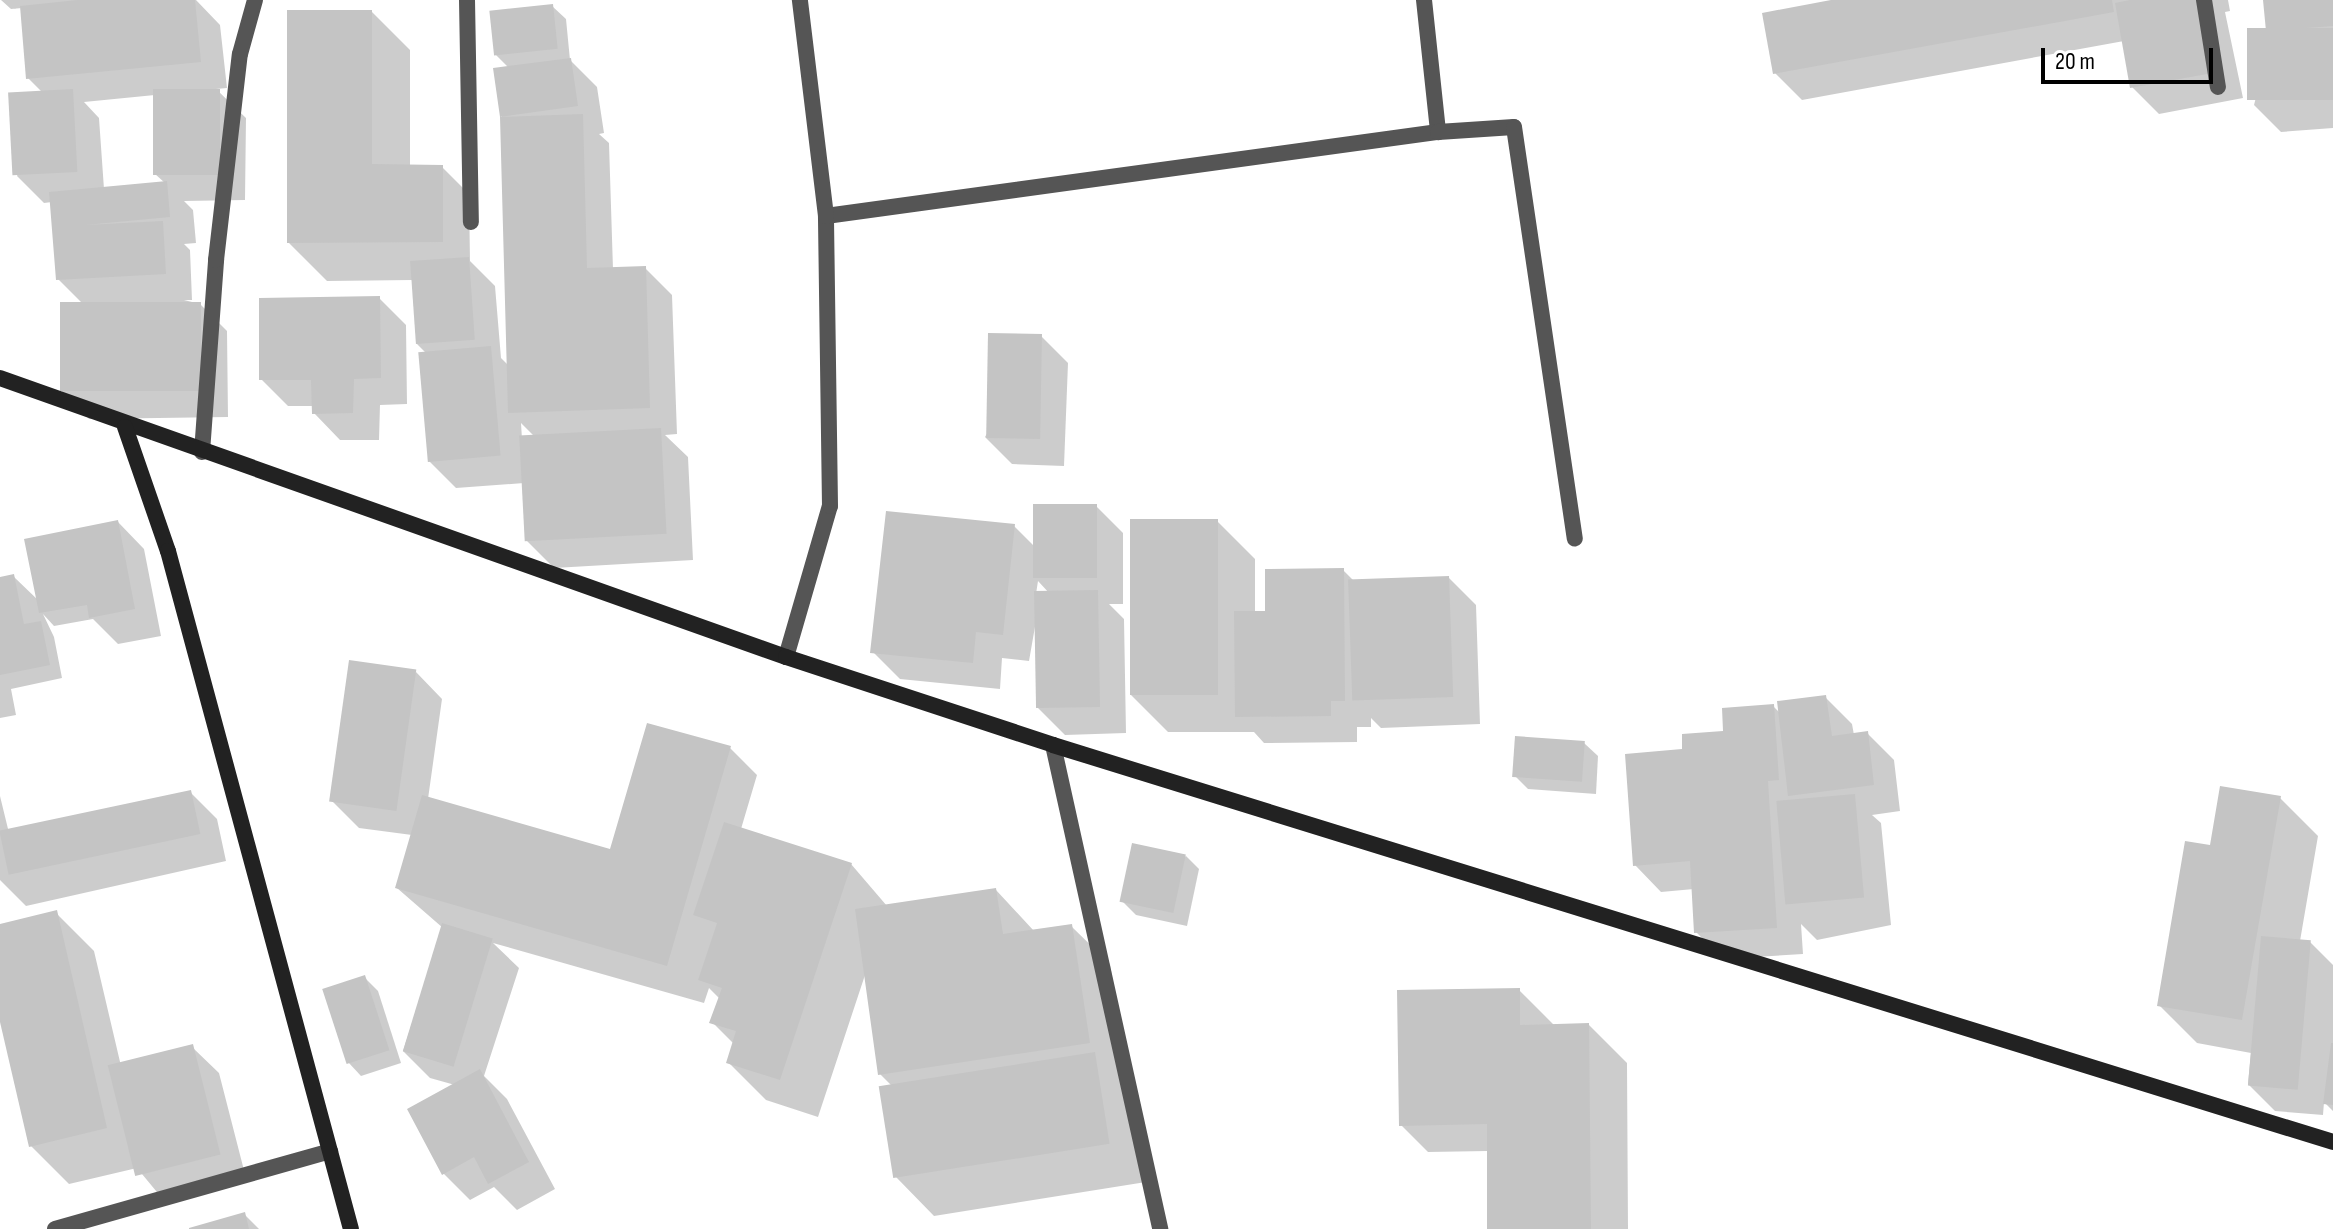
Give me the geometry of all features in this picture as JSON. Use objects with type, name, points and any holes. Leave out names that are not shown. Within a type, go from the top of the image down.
[{"type":"main road","points":[[0,378],[125,427],[786,657],[1053,745],[2333,1142]]},
{"type":"main road","points":[[125,427],[168,551],[351,1229]]},
{"type":"street","points":[[202,452],[221,216],[240,54],[255,0]]},
{"type":"street","points":[[467,0],[471,222]]},
{"type":"street","points":[[786,657],[830,506],[826,216],[800,0]]},
{"type":"street","points":[[1424,0],[1438,132]]},
{"type":"street","points":[[2204,0],[2218,87]]},
{"type":"street","points":[[826,216],[1438,132],[1514,127],[1575,539]]},
{"type":"street","points":[[1053,745],[1160,1229]]},
{"type":"street","points":[[55,1229],[330,1151]]},
{"type":"building","points":[[77,0],[195,0],[201,62],[26,79],[20,6]]},
{"type":"building","points":[[1831,0],[2112,0],[2114,12],[1773,74],[1762,13]]},
{"type":"building","points":[[2130,0],[2205,0],[2218,72],[2130,88],[2115,3]]},
{"type":"building","points":[[2263,0],[2333,0],[2333,26],[2266,31]]},
{"type":"building","points":[[553,4],[558,49],[494,55],[489,11]]},
{"type":"building","points":[[287,10],[372,10],[372,164],[443,165],[443,242],[287,243]]},
{"type":"building","points":[[2247,28],[2333,28],[2333,100],[2247,100]]},
{"type":"building","points":[[571,58],[578,106],[500,117],[493,68]]},
{"type":"building","points":[[73,89],[77,172],[12,175],[8,92]]},
{"type":"building","points":[[153,89],[220,89],[220,175],[153,175]]},
{"type":"building","points":[[583,114],[587,268],[646,266],[650,408],[508,413],[500,117]]},
{"type":"building","points":[[167,181],[170,217],[85,225],[163,221],[166,274],[56,280],[49,192]]},
{"type":"building","points":[[469,257],[475,340],[416,344],[410,261]]},
{"type":"building","points":[[380,296],[381,378],[354,379],[353,413],[312,414],[311,380],[259,380],[259,298]]},
{"type":"building","points":[[60,302],[201,302],[201,391],[60,391]]},
{"type":"building","points":[[988,333],[1042,334],[1040,439],[986,438]]},
{"type":"building","points":[[491,346],[501,456],[428,462],[418,352]]},
{"type":"building","points":[[661,428],[667,534],[525,541],[519,435]]},
{"type":"building","points":[[1033,504],[1097,504],[1097,578],[1033,578]]},
{"type":"building","points":[[886,511],[1015,524],[1003,635],[976,632],[973,663],[870,653]]},
{"type":"building","points":[[1130,519],[1218,519],[1218,695],[1130,695]]},
{"type":"building","points":[[118,520],[135,609],[89,618],[87,605],[39,613],[24,539]]},
{"type":"building","points":[[1344,568],[1345,701],[1331,701],[1331,716],[1235,717],[1234,611],[1265,611],[1265,569]]},
{"type":"building","points":[[14,574],[24,624],[41,621],[50,665],[0,675],[0,577]]},
{"type":"building","points":[[1449,576],[1453,697],[1352,700],[1348,580]]},
{"type":"building","points":[[1098,590],[1100,707],[1036,708],[1034,591]]},
{"type":"building","points":[[349,660],[416,669],[396,811],[329,802]]},
{"type":"building","points":[[1826,695],[1832,736],[1868,731],[1874,785],[1788,796],[1777,701]]},
{"type":"building","points":[[1774,704],[1779,780],[1768,781],[1777,928],[1694,933],[1690,861],[1633,866],[1625,754],[1682,749],[1682,734],[1723,731],[1722,708]]},
{"type":"building","points":[[647,723],[731,746],[667,966],[395,888],[422,795],[610,849]]},
{"type":"building","points":[[1515,736],[1585,741],[1582,782],[1512,777]]},
{"type":"building","points":[[2220,786],[2281,796],[2242,1020],[2157,1006],[2185,841],[2210,845]]},
{"type":"building","points":[[191,790],[200,834],[9,875],[0,831]]},
{"type":"building","points":[[1855,794],[1864,898],[1785,904],[1776,801]]},
{"type":"building","points":[[724,822],[852,863],[780,1080],[726,1063],[736,1031],[709,1023],[722,988],[698,980],[717,923],[693,915]]},
{"type":"building","points":[[1132,843],[1186,854],[1173,913],[1120,902]]},
{"type":"building","points":[[996,888],[1003,934],[1072,924],[1090,1043],[878,1075],[855,909]]},
{"type":"building","points":[[57,910],[107,1128],[29,1147],[0,1022],[0,924]]},
{"type":"building","points":[[442,923],[493,938],[454,1067],[403,1051]]},
{"type":"building","points":[[2261,936],[2311,940],[2298,1090],[2248,1085]]},
{"type":"building","points":[[365,975],[389,1050],[347,1064],[322,989]]},
{"type":"building","points":[[1520,988],[1520,1025],[1589,1023],[1591,1229],[1487,1229],[1487,1124],[1399,1126],[1397,990]]},
{"type":"building","points":[[2333,1043],[2333,1105],[2323,1104]]},
{"type":"building","points":[[193,1044],[221,1155],[135,1176],[108,1065]]},
{"type":"building","points":[[1095,1052],[1110,1144],[893,1178],[879,1086]]},
{"type":"building","points":[[480,1069],[529,1162],[488,1184],[474,1157],[442,1175],[407,1109]]},
{"type":"building","points":[[245,1212],[249,1229],[189,1229],[189,1228]]}]
